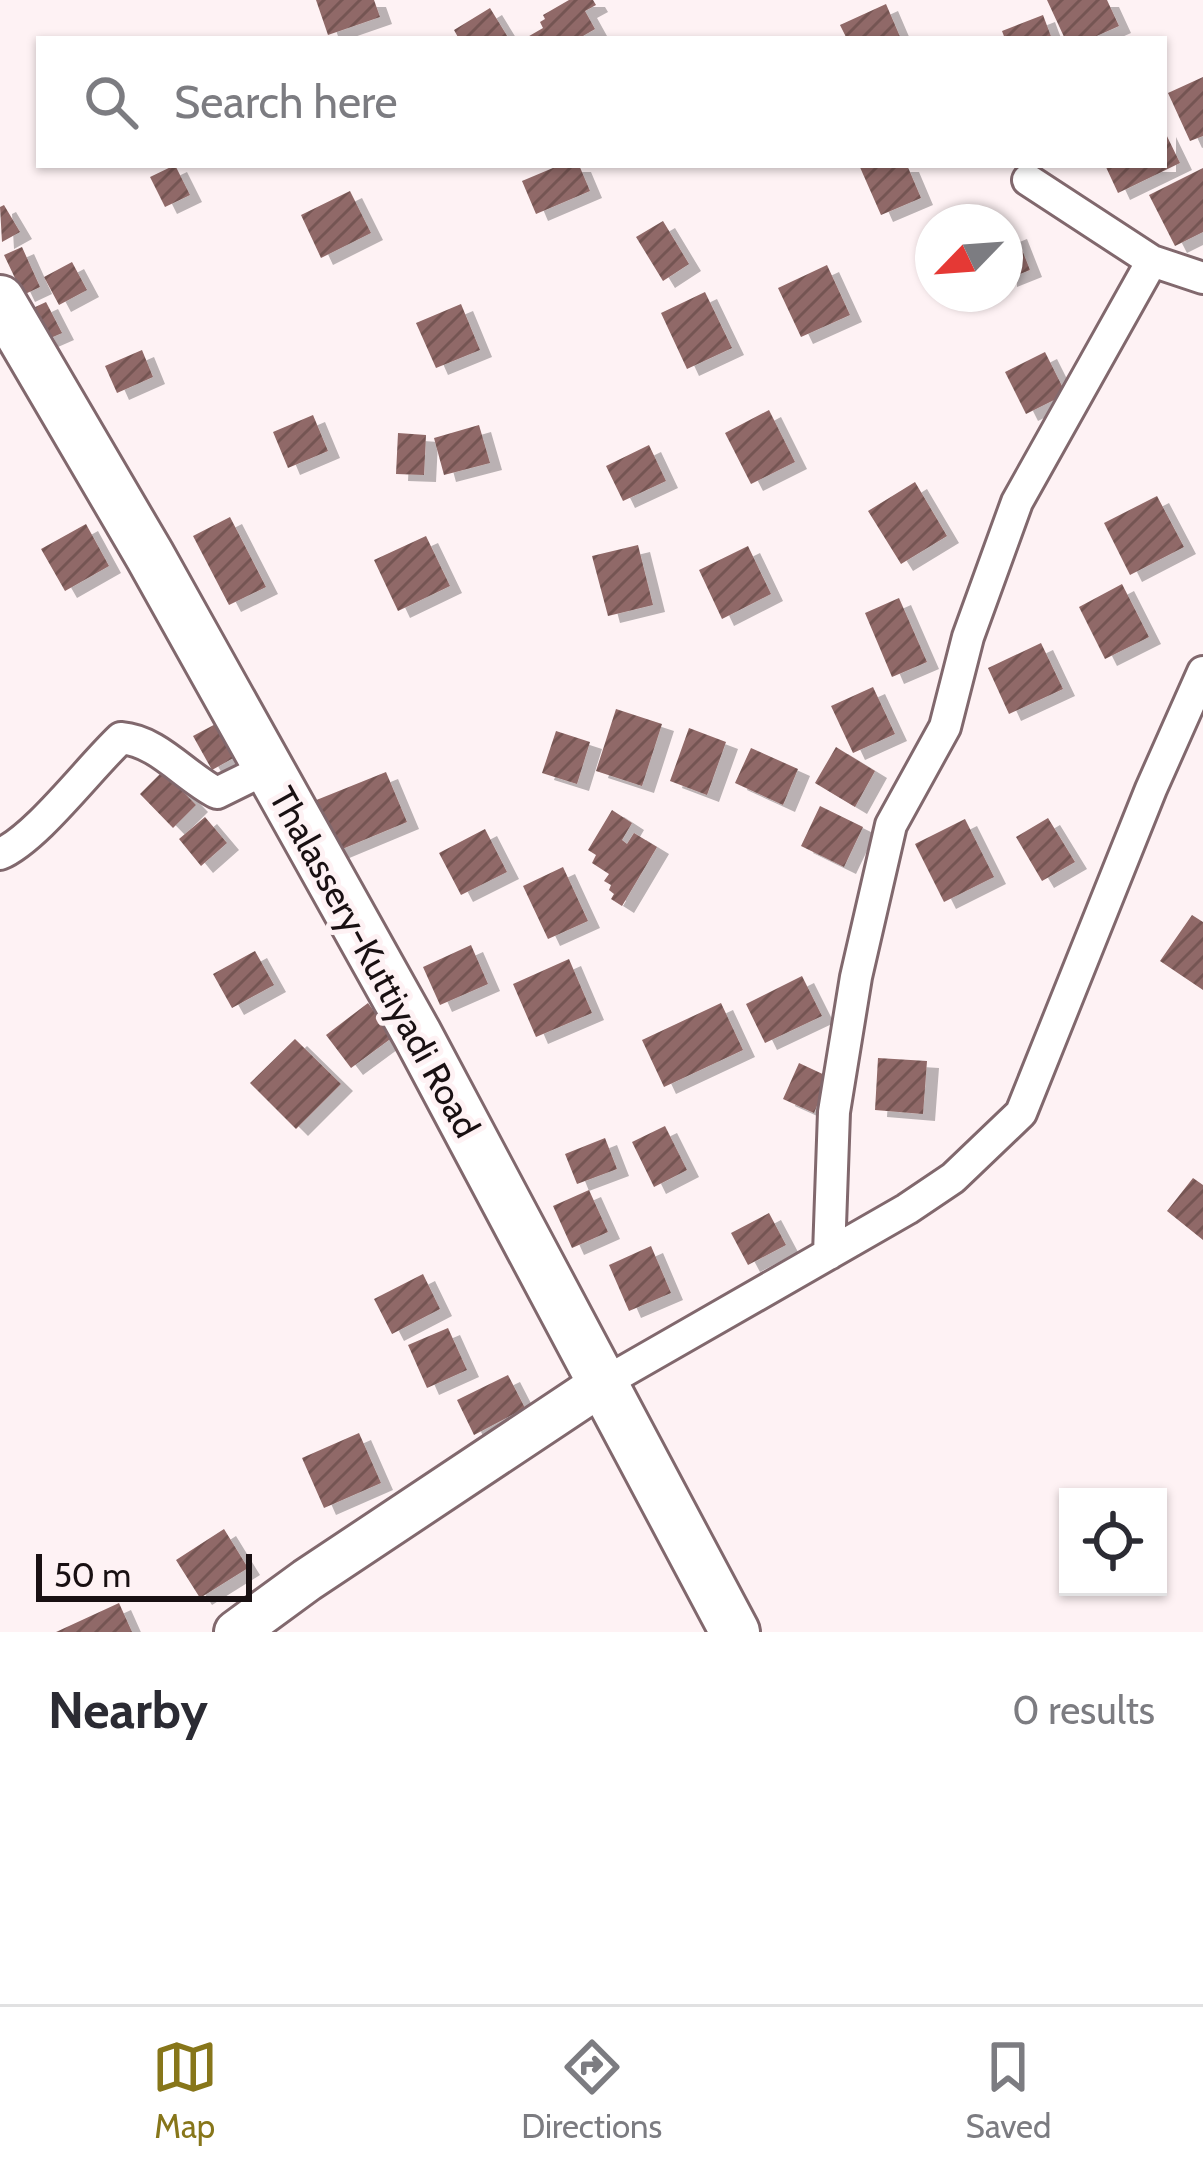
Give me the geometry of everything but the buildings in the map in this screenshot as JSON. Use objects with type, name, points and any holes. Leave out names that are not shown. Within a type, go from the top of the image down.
[{"type":"main road","name":"Thalassery-Kuttiyadi Road","points":[[0,300],[416,1034],[735,1632]]},
{"type":"main road","points":[[236,1632],[600,1385]]},
{"type":"street","points":[[1028,180],[1152,261],[1203,278]]},
{"type":"street","points":[[829,1254],[834,1112],[856,977],[891,825],[945,727],[968,637],[1017,502],[1152,261]]},
{"type":"street","points":[[600,1385],[953,1178],[1021,1113],[1151,788],[1203,672]]},
{"type":"street","points":[[0,854],[31,832],[122,738],[142,740],[193,781],[217,793],[268,768]]}]
